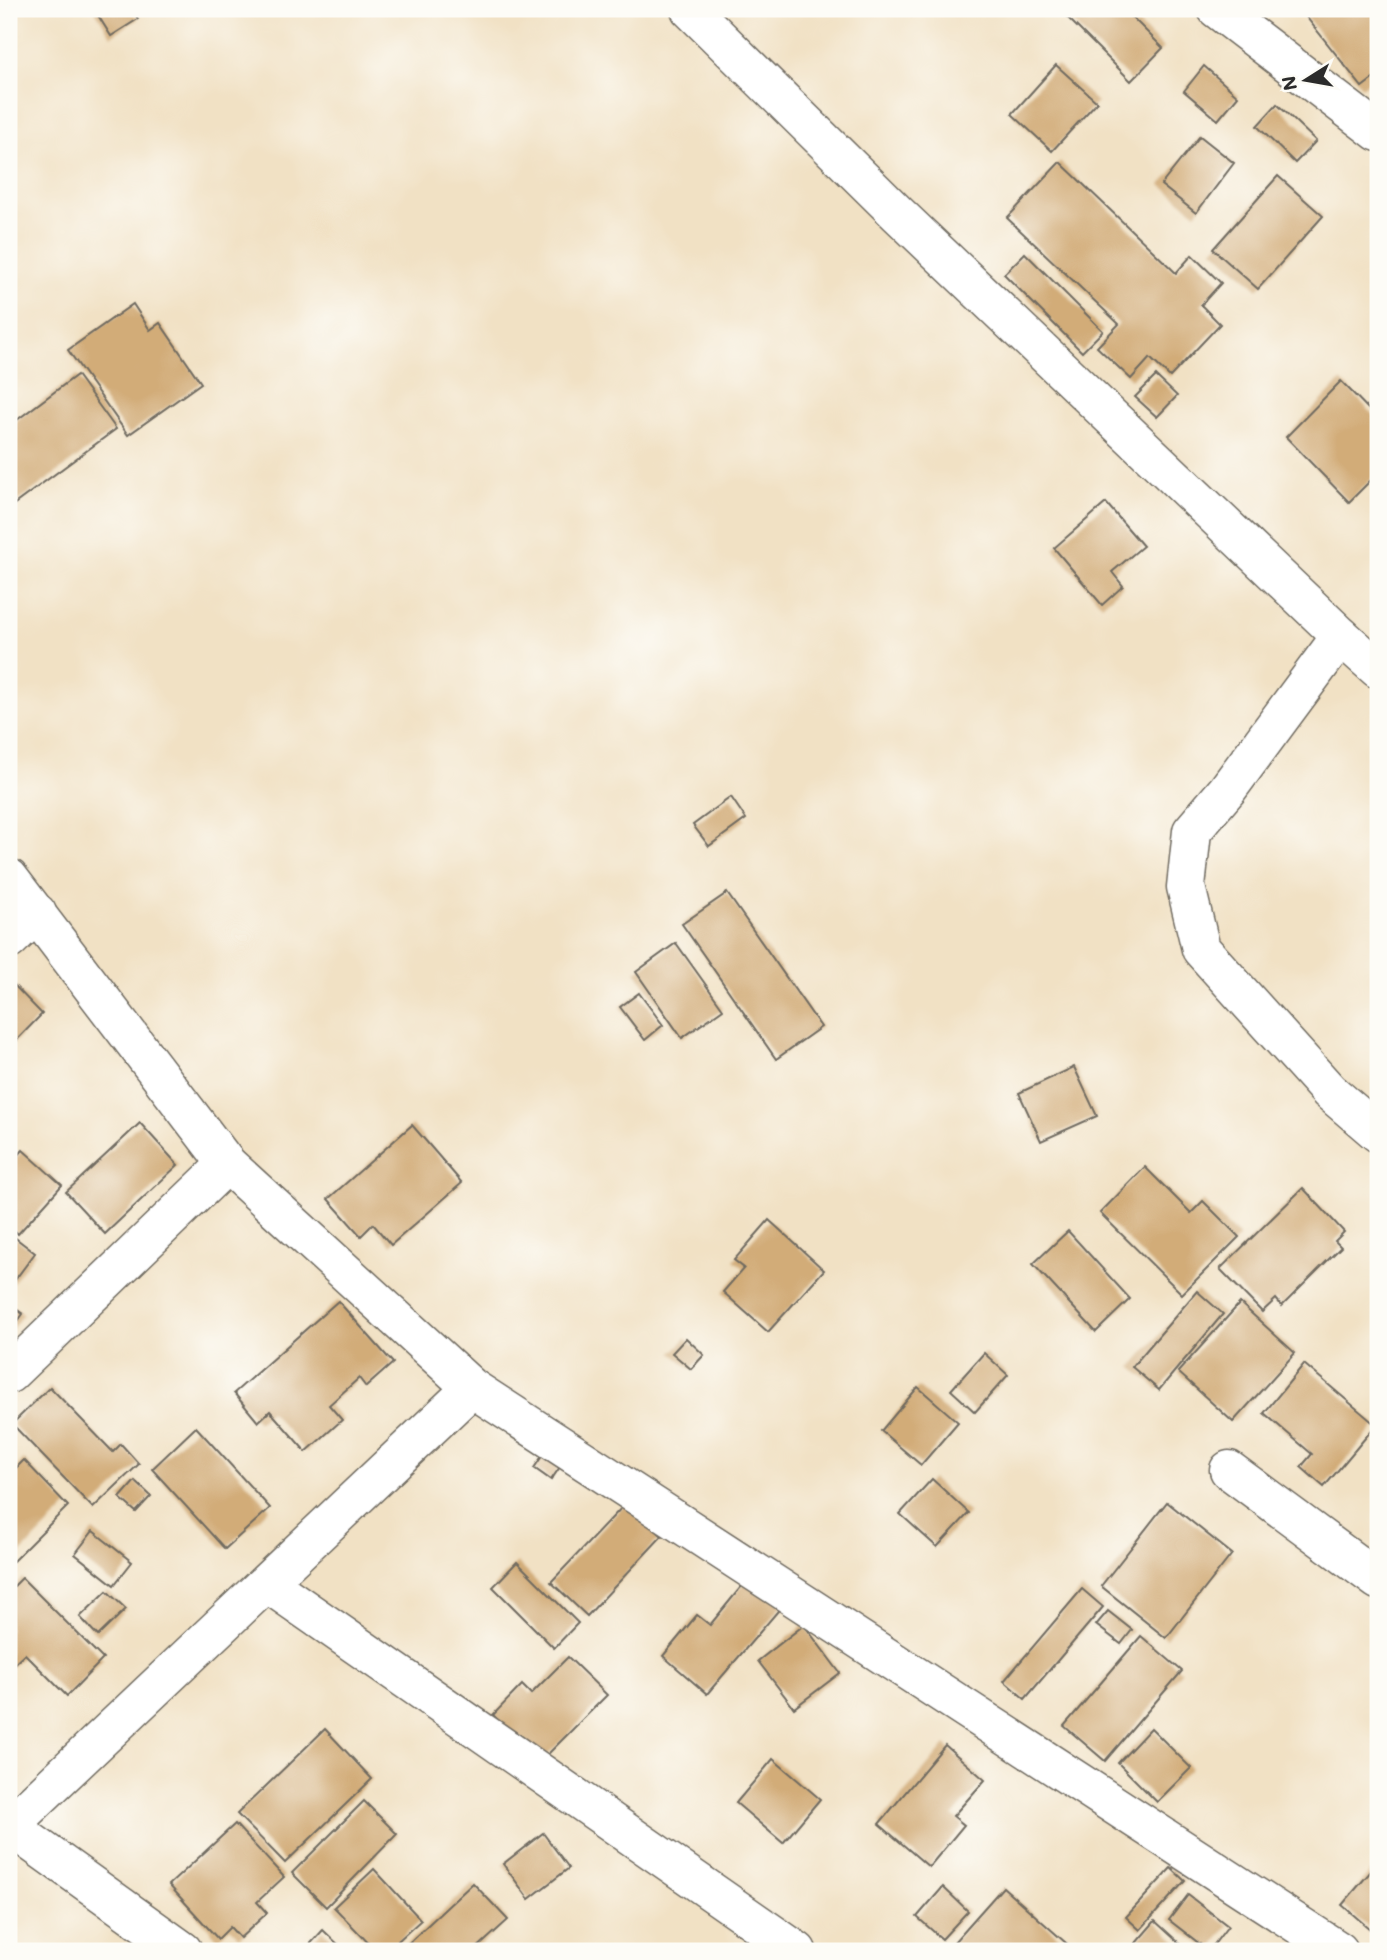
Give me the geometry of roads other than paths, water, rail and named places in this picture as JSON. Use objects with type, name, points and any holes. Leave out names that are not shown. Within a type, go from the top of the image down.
[{"type":"street","points":[[690,9],[898,214],[1378,669]]},
{"type":"street","points":[[1217,9],[1378,132]]},
{"type":"street","points":[[1341,636],[1227,790],[1192,831],[1186,887],[1201,949],[1329,1091],[1378,1133]]},
{"type":"street","points":[[9,878],[227,1164],[472,1388],[1339,1951]]},
{"type":"street","points":[[9,940],[37,914]]},
{"type":"street","points":[[9,1374],[227,1164]]},
{"type":"street","points":[[183,1951],[9,1826],[472,1388]]},
{"type":"street","points":[[1229,1470],[1378,1580]]},
{"type":"street","points":[[267,1583],[797,1951]]}]
